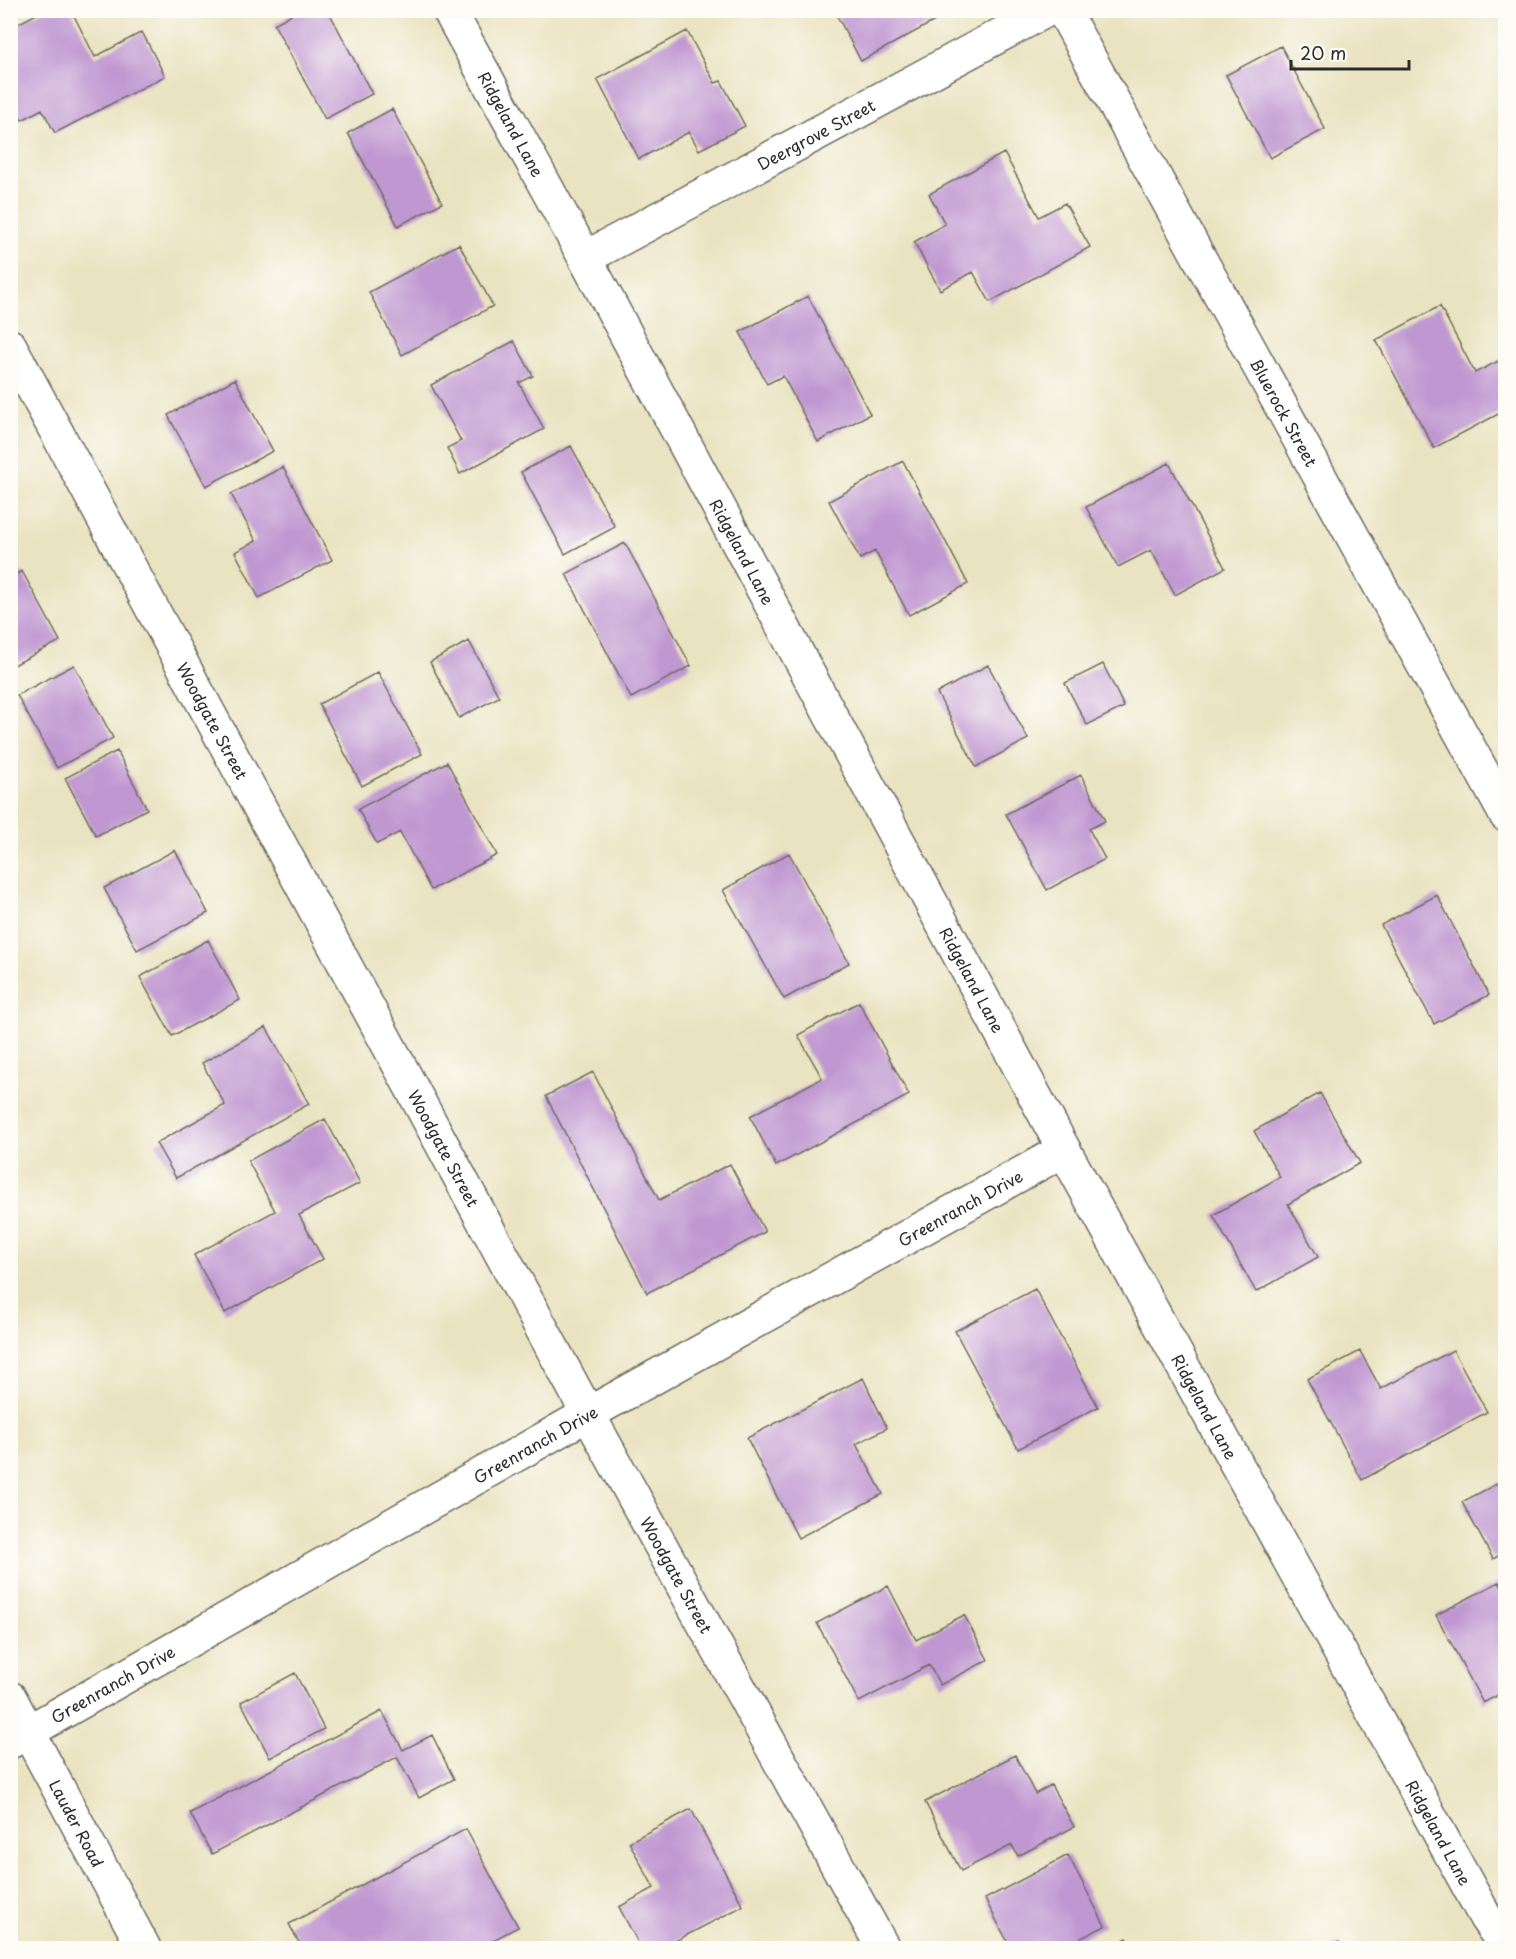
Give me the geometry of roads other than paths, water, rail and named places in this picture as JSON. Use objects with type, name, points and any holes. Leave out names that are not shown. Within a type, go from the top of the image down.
[{"type":"street","name":"Ridgeland Lane","points":[[448,10],[585,258],[1064,1150],[1486,1918],[1506,1947]]},
{"type":"street","name":"Deergrove Street","points":[[585,258],[1047,10]]},
{"type":"street","name":"Bluerock Street","points":[[1063,10],[1506,814]]},
{"type":"street","name":"Woodgate Street","points":[[10,346],[588,1414],[883,1948]]},
{"type":"street","name":"Greenranch Drive","points":[[20,1737],[588,1414],[1064,1150]]},
{"type":"street","name":"Lauder Road","points":[[10,1698],[20,1737],[144,1948]]}]
